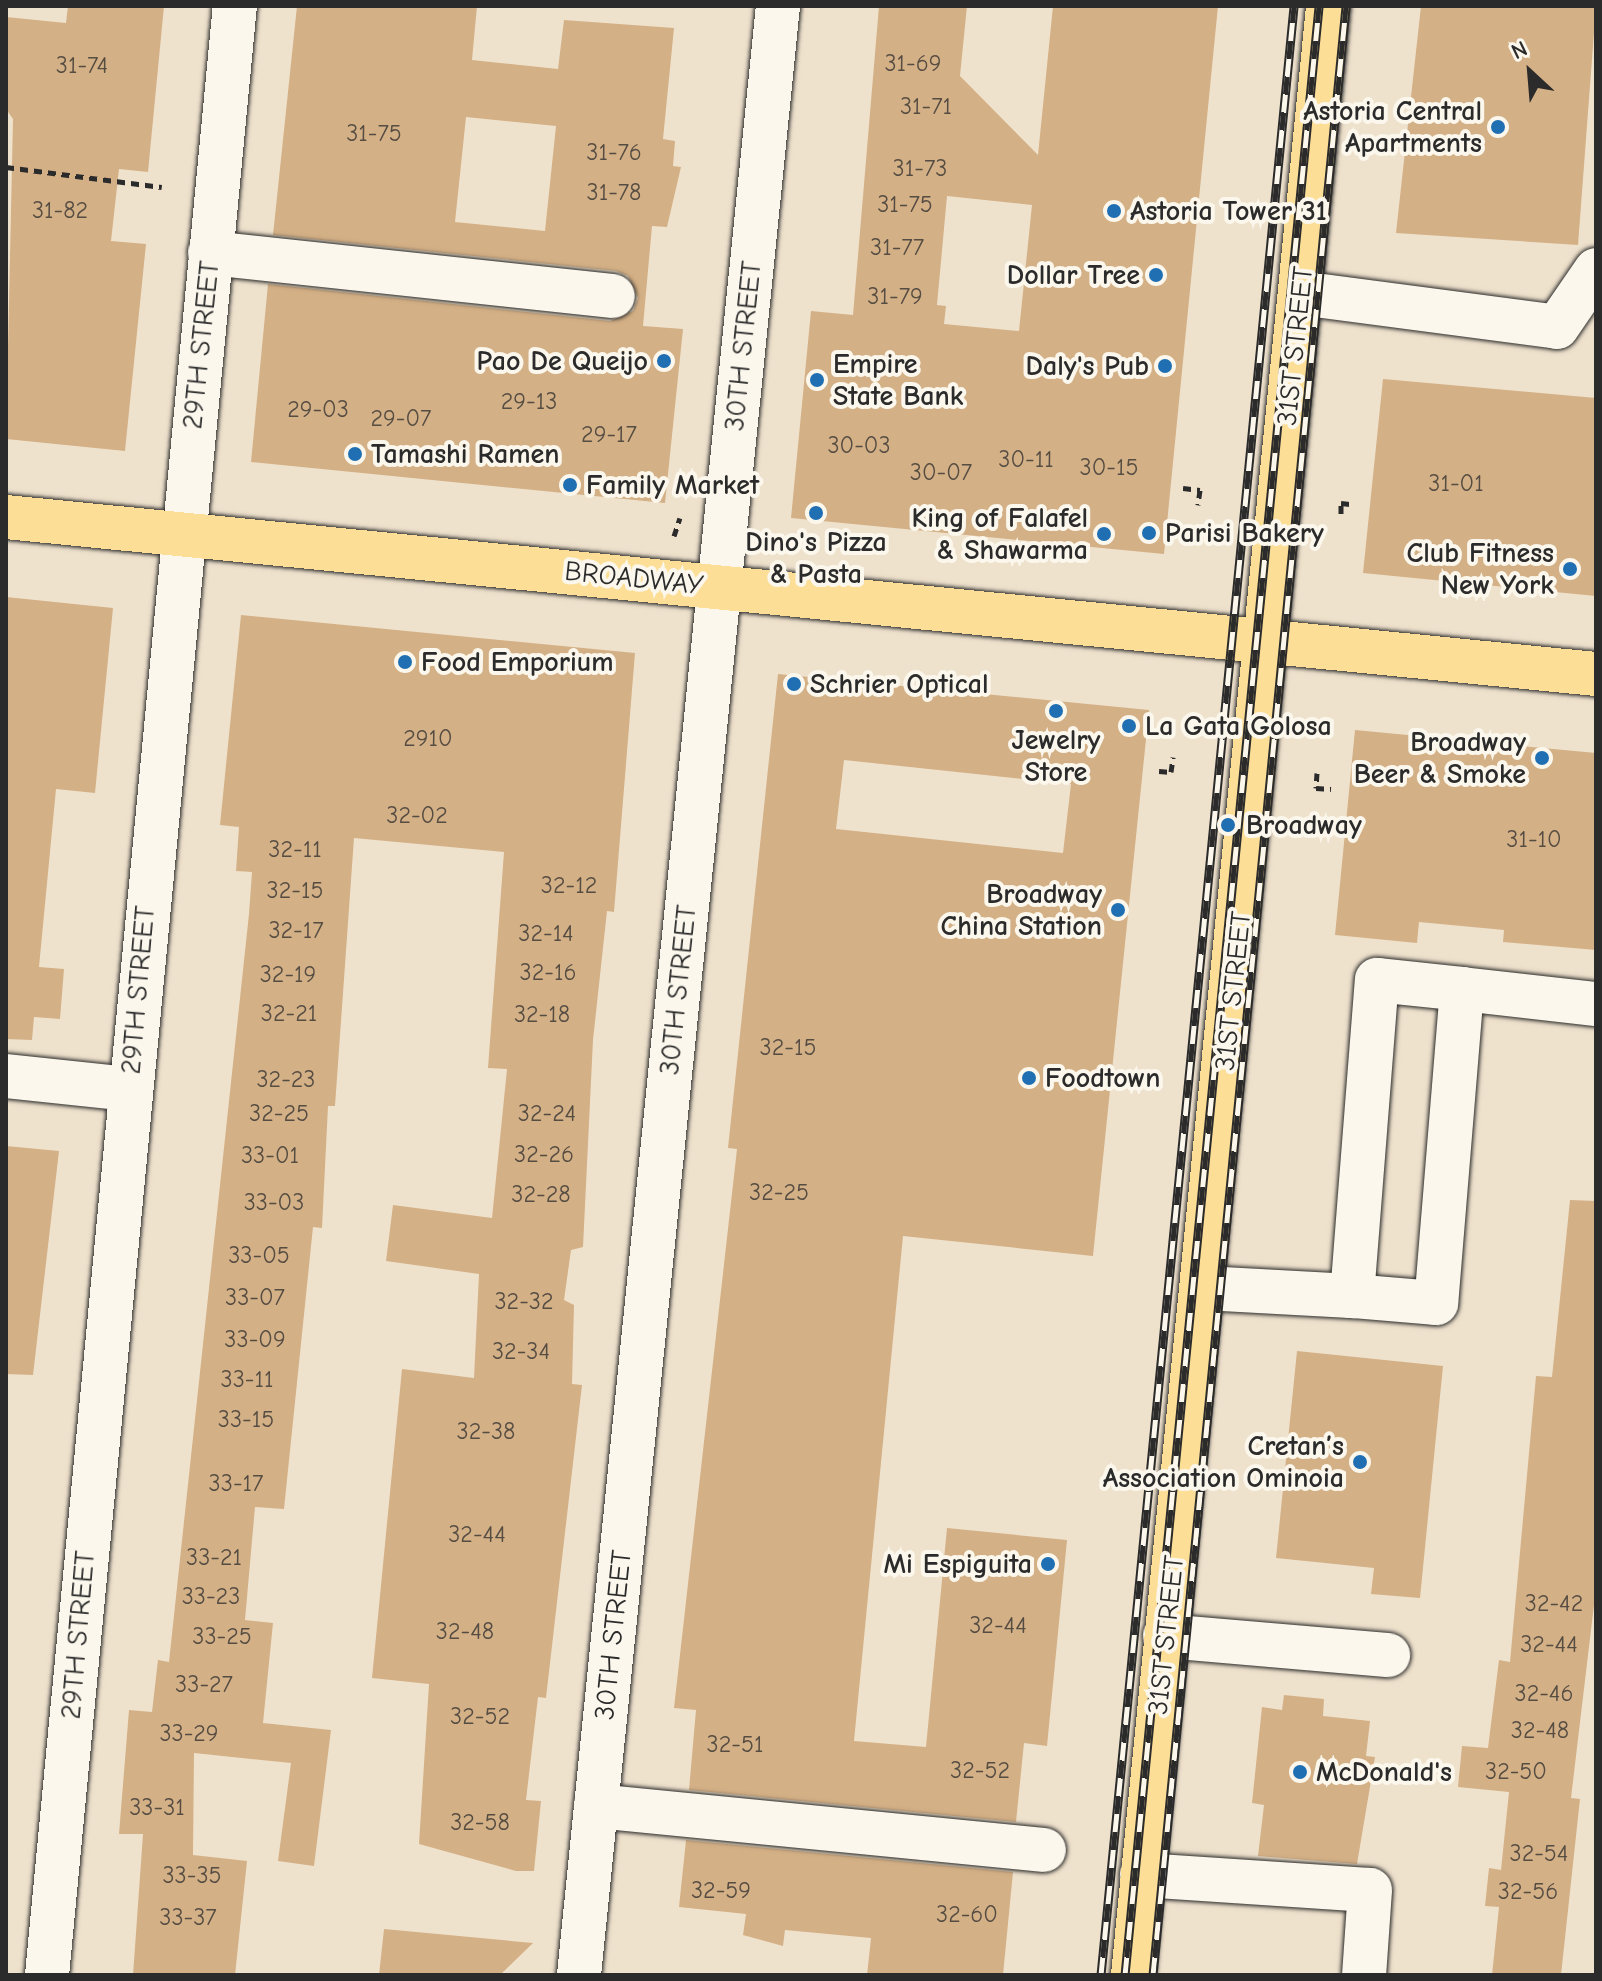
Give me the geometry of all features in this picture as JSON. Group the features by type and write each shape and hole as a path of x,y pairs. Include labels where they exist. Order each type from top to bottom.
{"main road":[{"name":"31ST STREET","path":"1133,1975 1328,6"},
{"name":"BROADWAY","path":"6,517 1596,674"}],"street":[{"name":"29TH STREET","path":"47,1975 129,1089 235,6"},
{"name":"30TH STREET","path":"579,1975 778,6"},
{"path":"210,253 613,296"},
{"path":"1300,293 1557,327 1596,270"},
{"path":"1352,1296 1377,980 1596,1004"},
{"path":"1203,1288 1436,1303 1462,989"},
{"path":"6,1076 129,1089"},
{"path":"1165,1636 1388,1655"},
{"path":"596,1806 1044,1850"},
{"path":"1142,1875 1370,1890 1364,1975"}],"path":[{"path":"6,167 162,187"},
{"path":"1183,488 1200,490 1198,505"},
{"path":"1341,514 1341,503 1350,504"},
{"path":"674,536 676,517"},
{"path":"1159,771 1171,772 1173,757"},
{"path":"1317,773 1316,788 1331,789"}],"building":[{"path":"68,6 164,6 148,172 119,169 111,241 146,244 125,451 6,439 13,119 6,109 6,17 66,23"},
{"path":"297,6 477,6 472,60 558,69 564,20 674,28 663,139 675,141 673,166 681,167 667,227 652,226 643,326 683,329 665,503 251,462 268,284 610,321 633,311 638,298 628,276 616,271 273,235","holes":["466,117 556,126 545,231 455,222"]},
{"path":"879,6 967,6 960,76 1038,155 1053,6 1218,6 1164,554 791,518 811,311 853,315","holes":["947,196 1032,205 1019,331 944,324 946,306 937,305"]},
{"name":"Astoria Central Apartments","path":"1421,6 1596,6 1578,245 1396,233"},
{"path":"1383,379 1596,398 1596,596 1363,573"},
{"path":"6,597 113,608 95,793 56,789 39,967 64,969 60,1019 34,1017 32,1040 6,1039"},
{"path":"241,615 635,653 614,912 607,911 593,1040 583,1247 571,1250 564,1300 574,1305 572,1384 582,1385 546,1698 538,1697 526,1800 541,1801 534,1871 516,1871 419,1844 429,1684 372,1678 402,1369 474,1378 479,1274 386,1261 393,1205 492,1218 507,1069 488,1068 504,852 354,838 335,1106 328,1106 322,1228 313,1227 284,1509 255,1507 245,1620 273,1623 263,1723 331,1730 314,1866 278,1861 291,1763 194,1753 193,1855 247,1861 235,1975 133,1975 143,1834 119,1834 129,1710 152,1712 158,1660 169,1662 249,914 252,872 236,871 239,827 220,825"},
{"path":"778,674 1149,710 1093,1256 903,1236 854,1741 926,1747 947,1528 1067,1540 1047,1746 1024,1743 1016,1822 689,1790 696,1710 674,1708 737,1149 728,1148","holes":["844,760 1071,784 1063,853 836,829"]},
{"path":"1355,730 1596,753 1596,950 1503,942 1504,930 1419,922 1417,943 1335,935"},
{"path":"6,1146 59,1151 33,1375 6,1374"},
{"path":"1570,1200 1596,1201 1596,1588 1571,1798 1580,1799 1561,1975 1492,1975 1499,1907 1485,1906 1489,1868 1501,1870 1509,1792 1458,1787 1462,1746 1488,1748 1499,1660 1510,1662 1536,1376 1552,1377"},
{"name":"Cretan’s Association Ominoia","path":"1297,1351 1443,1366 1420,1598 1371,1594 1374,1568 1276,1558"},
{"path":"1284,1695 1324,1699 1323,1716 1370,1721 1366,1756 1375,1757 1357,1864 1258,1856 1264,1805 1252,1803 1262,1707 1282,1710"},
{"path":"686,1840 1013,1872 1003,1975 867,1975 871,1938 785,1930 783,1946 743,1935 746,1914 679,1907"},
{"path":"384,1929 533,1943 500,1975 379,1975"}],"railway":[{"path":"1101,1975 1294,6"},
{"path":"1125,1975 1319,6"},
{"path":"1153,1975 1346,6"}],"place":[{"name":"Astoria Central Apartments","path":"1498,127"},
{"name":"Astoria Tower 31","path":"1114,211"},
{"name":"Dollar Tree","path":"1156,275"},
{"name":"Pao De Queijo","path":"664,361"},
{"name":"Daly's Pub","path":"1165,366"},
{"name":"Empire State Bank","path":"817,380"},
{"name":"Tamashi Ramen","path":"355,454"},
{"name":"Family Market","path":"570,485"},
{"name":"Dino's Pizza & Pasta","path":"816,513"},
{"name":"Parisi Bakery","path":"1149,533"},
{"name":"King of Falafel & Shawarma","path":"1104,534"},
{"name":"Club Fitness New York","path":"1570,569"},
{"name":"Food Emporium","path":"405,662"},
{"name":"Schrier Optical","path":"794,684"},
{"name":"Jewelry Store","path":"1056,711"},
{"name":"La Gata Golosa","path":"1129,726"},
{"name":"Broadway Beer & Smoke","path":"1542,758"},
{"name":"Broadway","path":"1228,825"},
{"name":"Broadway China Station","path":"1118,910"},
{"name":"Foodtown","path":"1029,1078"},
{"name":"Cretan’s Association Ominoia","path":"1360,1462"},
{"name":"Mi Espiguita","path":"1048,1564"},
{"name":"McDonald's","path":"1300,1772"}]}
